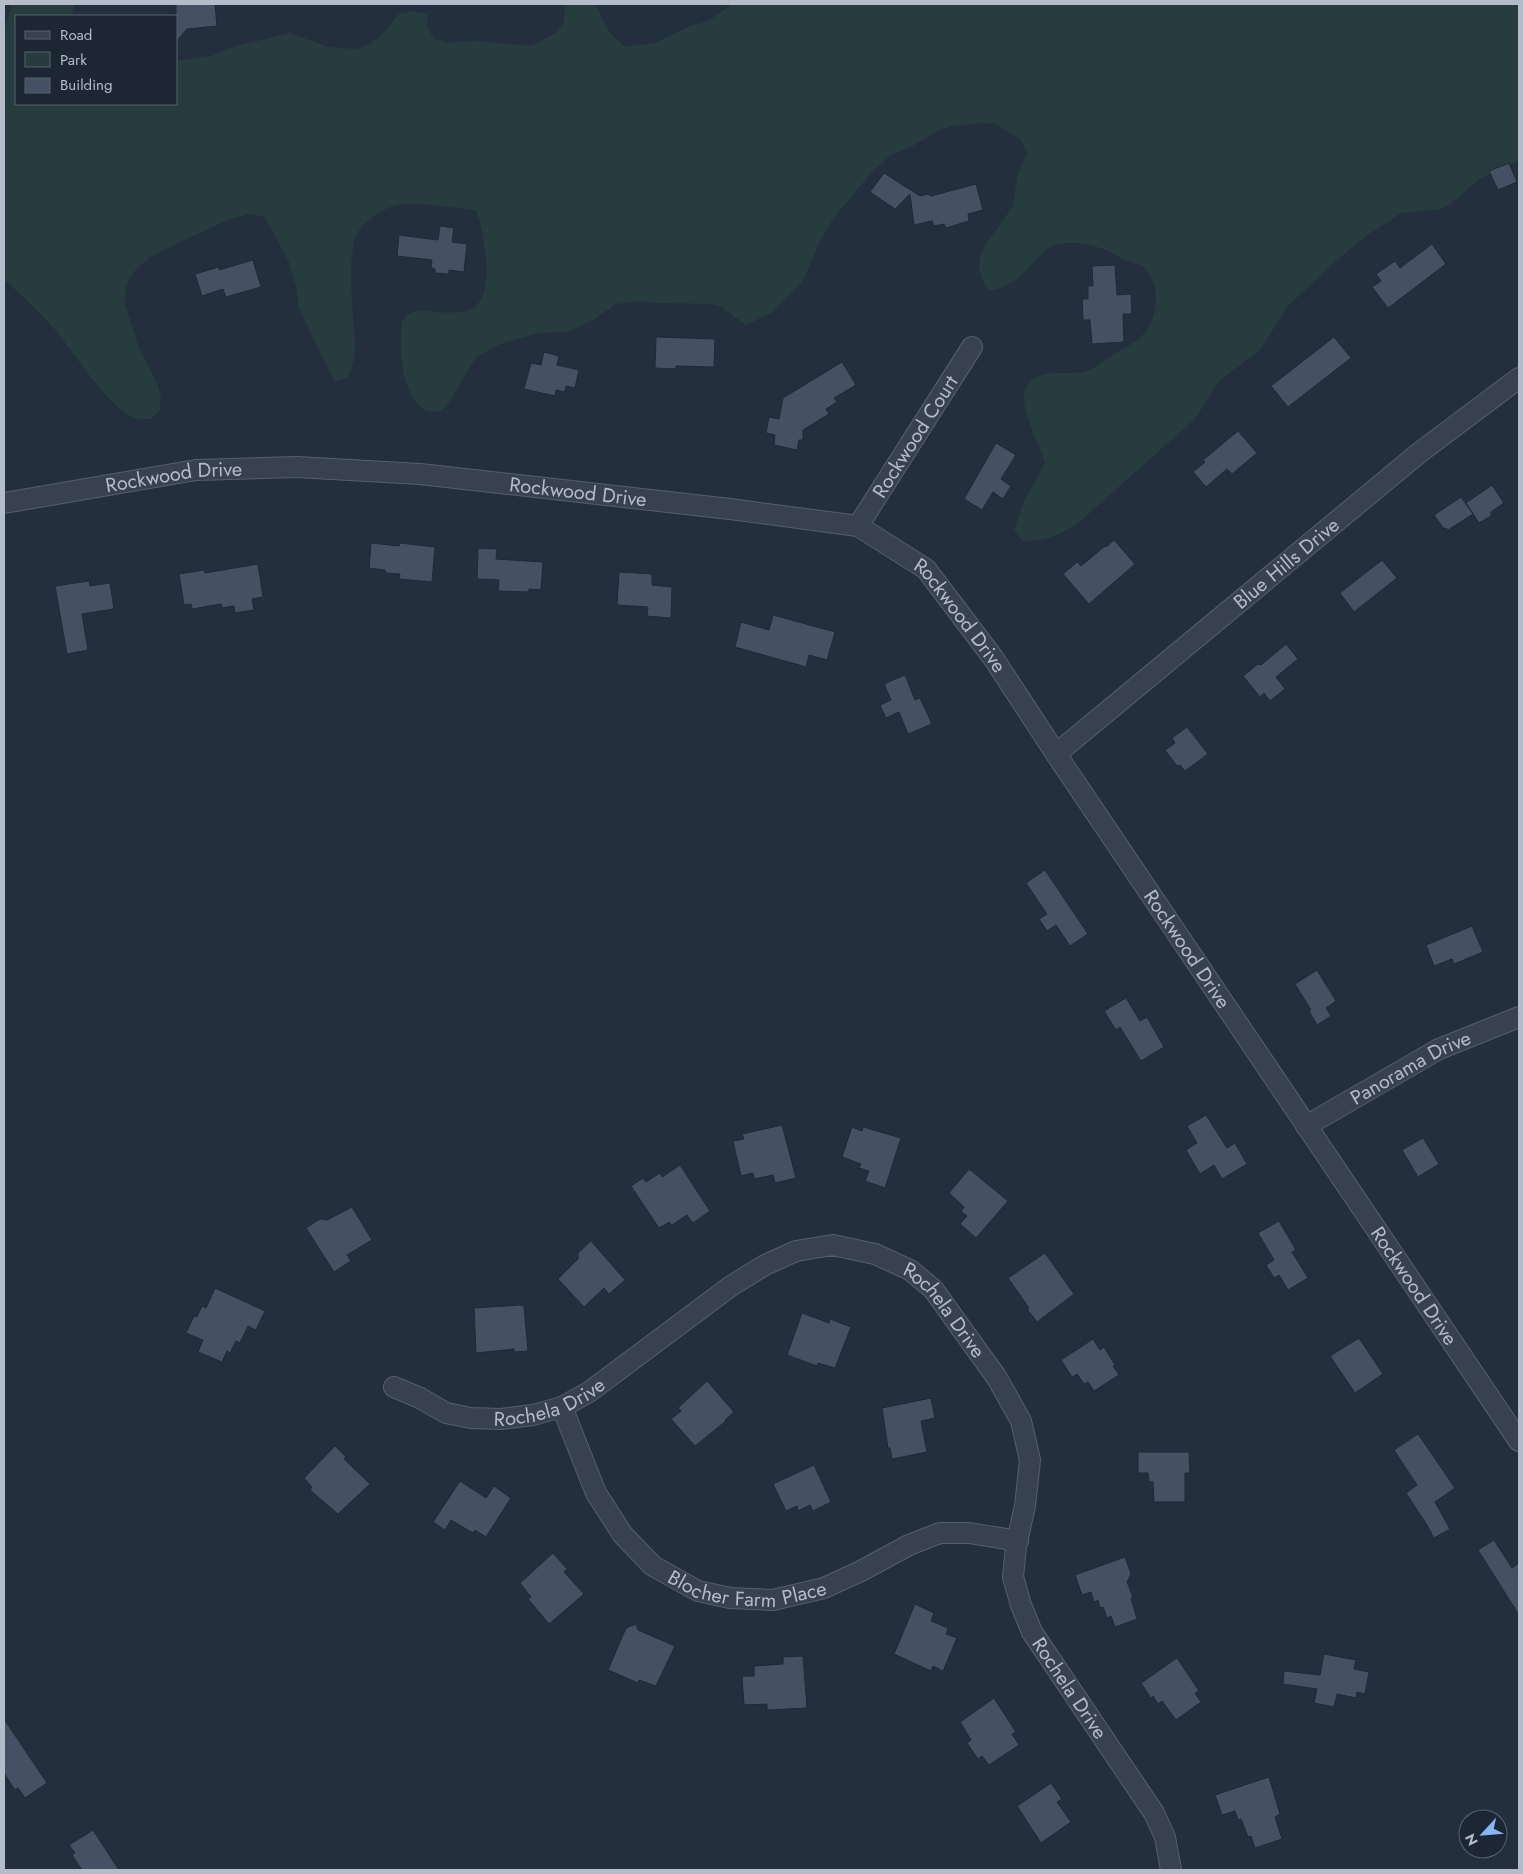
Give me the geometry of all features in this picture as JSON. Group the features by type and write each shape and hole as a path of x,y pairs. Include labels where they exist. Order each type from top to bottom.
{"street":[{"name":"Rockwood Court","path":"858,526 972,347"},
{"name":"Blue Hills Drive","path":"1056,754 1419,454 1519,378"},
{"name":"Rockwood Drive","path":"4,503 196,470 297,468 420,474 730,509 858,526 926,569 994,659 1519,1441"},
{"name":"Panorama Drive","path":"1306,1126 1439,1049 1519,1017"},
{"name":"Rochela Drive","path":"394,1387 420,1398 446,1413 471,1418 501,1419 533,1415 562,1407 589,1392 731,1286 765,1265 796,1251 833,1245 875,1254 910,1270 933,1289 997,1378 1021,1422 1030,1460 1014,1577 1021,1605 1032,1632 1154,1813 1165,1837 1171,1870"},
{"name":"Blocher Farm Place","path":"562,1407 596,1493 623,1535 653,1566 698,1591 730,1598 773,1600 824,1588 861,1571 909,1545 940,1533 969,1533 1018,1540"}],"green space":[{"path":"10,4 74,4 72,15 15,15 15,105 178,105 178,61 211,56 236,46 290,33 328,47 356,49 370,44 381,36 399,14 412,11 427,14 428,28 434,39 447,43 473,41 532,46 555,33 564,22 565,4 596,4 607,28 626,47 655,43 692,25 706,22 729,7 730,4 1519,4 1519,160 1478,180 1452,203 1441,209 1401,213 1369,234 1337,260 1288,306 1260,350 1219,381 1195,419 1085,517 1056,535 1040,540 1023,541 1014,531 1024,501 1045,463 1025,407 1025,391 1029,383 1043,375 1078,373 1089,370 1132,344 1149,327 1155,308 1156,295 1152,279 1142,266 1102,249 1074,243 1053,246 1040,255 1027,270 1011,283 989,291 982,279 979,267 981,253 1013,206 1017,178 1027,152 1021,140 995,124 982,123 953,126 939,130 914,145 891,155 872,172 833,219 819,243 802,283 771,313 746,325 720,306 712,304 643,301 616,304 593,320 568,332 538,333 500,344 476,357 450,401 441,411 428,412 417,403 410,393 402,363 402,321 409,314 417,311 456,312 468,310 477,305 483,294 486,281 486,265 485,249 476,210 421,204 400,205 378,213 361,228 354,242 352,252 351,275 355,341 353,364 347,378 334,381 299,308 296,286 288,260 265,217 249,214 228,220 149,258 137,268 129,279 125,292 125,304 139,348 157,383 161,396 160,410 151,419 139,419 128,415 117,406 94,381 50,324 4,280 4,31 11,9"}],"building":[{"path":"176,4 215,4 217,26 187,29 178,40 178,15 176,15"},
{"path":"1509,163 1517,182 1498,190 1489,171"},
{"path":"884,173 920,196 928,194 931,196 976,184 983,210 968,214 969,221 946,228 944,224 934,226 932,221 914,225 910,194 895,209 870,192"},
{"path":"440,226 454,228 452,242 467,244 464,272 449,270 449,274 435,273 435,269 431,268 432,260 397,256 399,235 438,240"},
{"path":"1432,244 1446,264 1388,308 1372,287 1381,281 1376,274 1395,261 1400,268"},
{"path":"253,260 261,287 226,297 223,289 202,296 195,274 219,267 219,270"},
{"path":"1115,265 1117,295 1131,294 1132,314 1123,314 1124,342 1092,344 1090,320 1083,320 1082,299 1088,299 1088,286 1093,286 1092,266"},
{"path":"656,337 715,339 714,367 676,366 676,369 655,368"},
{"path":"1334,337 1351,358 1288,407 1271,386"},
{"path":"544,352 559,356 557,365 579,370 575,388 566,386 565,392 556,390 555,396 524,389 531,363 541,365"},
{"path":"842,362 856,385 834,398 837,402 826,409 829,414 803,430 803,440 799,440 797,450 774,445 775,435 766,433 769,417 779,419 783,398"},
{"path":"1238,431 1257,453 1232,474 1227,469 1206,487 1193,472 1205,462 1203,460"},
{"path":"996,443 1016,455 1001,479 1011,486 1003,499 993,492 982,510 964,499"},
{"path":"1492,485 1504,503 1491,512 1491,516 1479,523 1466,503"},
{"path":"1461,497 1473,514 1448,530 1444,529 1434,515"},
{"path":"1114,540 1135,564 1089,604 1063,574 1077,562 1081,566"},
{"path":"371,543 399,546 400,543 435,547 432,582 399,579 400,574 386,573 385,570 369,568"},
{"path":"478,548 497,549 496,559 543,562 541,590 529,589 529,592 498,591 499,580 477,579"},
{"path":"1382,560 1397,578 1354,612 1340,593"},
{"path":"258,564 263,597 252,599 254,610 235,613 234,606 222,608 221,604 192,609 191,604 184,605 179,574 204,570 205,573"},
{"path":"619,572 652,574 652,585 672,587 671,618 647,616 648,607 617,605"},
{"path":"89,581 90,586 110,583 114,609 82,614 88,650 67,654 55,586"},
{"path":"773,615 835,632 827,660 809,655 806,667 735,647 741,622 769,630"},
{"path":"1286,644 1298,659 1276,677 1285,689 1270,701 1264,693 1260,697 1243,676 1258,664 1261,665"},
{"path":"905,675 915,700 920,698 932,724 908,734 899,712 886,718 880,705 891,700 884,684"},
{"path":"1187,727 1208,754 1185,771 1180,765 1177,766 1165,750 1175,743 1172,738"},
{"path":"1045,870 1088,934 1070,946 1056,925 1047,931 1039,919 1047,914 1026,883"},
{"path":"1472,926 1483,952 1454,964 1452,959 1434,966 1426,945"},
{"path":"1317,970 1336,1001 1326,1008 1331,1016 1317,1025 1309,1011 1311,1010 1295,984"},
{"path":"1126,998 1140,1021 1147,1017 1164,1047 1141,1061 1120,1027 1116,1030 1104,1011"},
{"path":"1206,1115 1227,1148 1235,1143 1247,1164 1222,1179 1214,1165 1200,1174 1186,1150 1197,1143 1187,1126"},
{"path":"782,1125 796,1178 775,1183 773,1175 754,1179 753,1173 741,1176 733,1141 744,1139 742,1134"},
{"path":"852,1127 862,1131 863,1127 901,1138 885,1188 865,1181 869,1171 859,1168 861,1164 842,1157"},
{"path":"1423,1138 1439,1164 1418,1177 1402,1150"},
{"path":"680,1165 710,1211 693,1223 687,1215 672,1225 669,1222 659,1228 631,1186 643,1178 646,1182 660,1173 662,1177"},
{"path":"969,1169 1008,1201 976,1238 960,1224 967,1216 961,1211 964,1207 949,1193"},
{"path":"352,1207 372,1240 347,1255 351,1261 334,1272 306,1228 320,1219 327,1220"},
{"path":"1279,1221 1296,1250 1292,1252 1308,1278 1288,1290 1279,1275 1274,1278 1266,1265 1274,1260 1258,1233"},
{"path":"591,1241 625,1280 609,1294 604,1288 584,1307 558,1279 578,1259 578,1253"},
{"path":"1045,1253 1074,1294 1037,1322 1008,1278"},
{"path":"215,1288 265,1311 256,1330 248,1326 240,1343 236,1341 230,1353 227,1351 222,1362 198,1352 203,1340 186,1333 194,1316 197,1317 202,1306 206,1308"},
{"path":"524,1306 528,1351 514,1352 514,1349 476,1353 474,1308"},
{"path":"802,1313 829,1323 830,1319 851,1327 835,1368 818,1363 817,1366 787,1355"},
{"path":"1359,1338 1383,1374 1355,1393 1330,1356"},
{"path":"1093,1339 1100,1350 1104,1347 1119,1375 1094,1391 1088,1382 1084,1384 1077,1374 1072,1377 1061,1360"},
{"path":"707,1381 734,1412 726,1421 695,1446 671,1419 681,1411 678,1408"},
{"path":"931,1398 935,1418 921,1421 927,1452 892,1459 890,1448 888,1448 882,1408"},
{"path":"1418,1434 1455,1488 1435,1502 1450,1529 1434,1538 1406,1493 1417,1485 1394,1450"},
{"path":"335,1446 346,1457 344,1459 370,1484 338,1514 310,1490 312,1487 304,1478"},
{"path":"1138,1452 1189,1452 1190,1473 1185,1473 1185,1502 1154,1502 1153,1482 1149,1482 1148,1473 1138,1473"},
{"path":"814,1465 831,1502 813,1511 810,1505 798,1511 797,1506 786,1511 773,1484"},
{"path":"460,1481 486,1498 494,1486 511,1498 486,1537 475,1530 473,1533 451,1520 445,1530 433,1522"},
{"path":"1494,1540 1512,1568 1519,1563 1519,1615 1478,1550"},
{"path":"553,1553 567,1569 564,1572 584,1594 549,1624 528,1599 531,1597 520,1583"},
{"path":"1125,1557 1131,1574 1127,1582 1133,1597 1131,1598 1137,1619 1115,1627 1111,1616 1107,1618 1103,1607 1100,1608 1098,1600 1094,1602 1091,1592 1082,1595 1075,1575"},
{"path":"915,1604 934,1613 931,1621 948,1628 946,1634 957,1638 943,1671 933,1666 931,1671 894,1654"},
{"path":"636,1624 638,1630 675,1646 656,1686 639,1680 638,1683 608,1670 626,1628"},
{"path":"1324,1654 1356,1660 1354,1669 1369,1672 1365,1694 1357,1692 1356,1698 1337,1694 1334,1707 1314,1703 1317,1689 1283,1684 1284,1671 1320,1675"},
{"path":"803,1656 807,1708 767,1710 767,1704 744,1705 742,1676 754,1676 754,1666 783,1664 783,1657"},
{"path":"1177,1658 1199,1691 1195,1693 1201,1702 1176,1720 1162,1701 1158,1704 1153,1696 1151,1698 1141,1683"},
{"path":"994,1698 1016,1732 1012,1734 1019,1745 989,1765 982,1756 978,1759 967,1743 971,1740 960,1722"},
{"path":"4,1719 47,1783 25,1798 18,1788 15,1790 4,1773"},
{"path":"1269,1777 1280,1814 1275,1817 1282,1839 1255,1848 1251,1836 1248,1837 1241,1819 1238,1820 1235,1811 1222,1815 1215,1795"},
{"path":"1051,1783 1062,1799 1057,1802 1071,1822 1041,1843 1017,1806"},
{"path":"93,1830 119,1870 82,1870 72,1855 75,1853 69,1845"}]}
